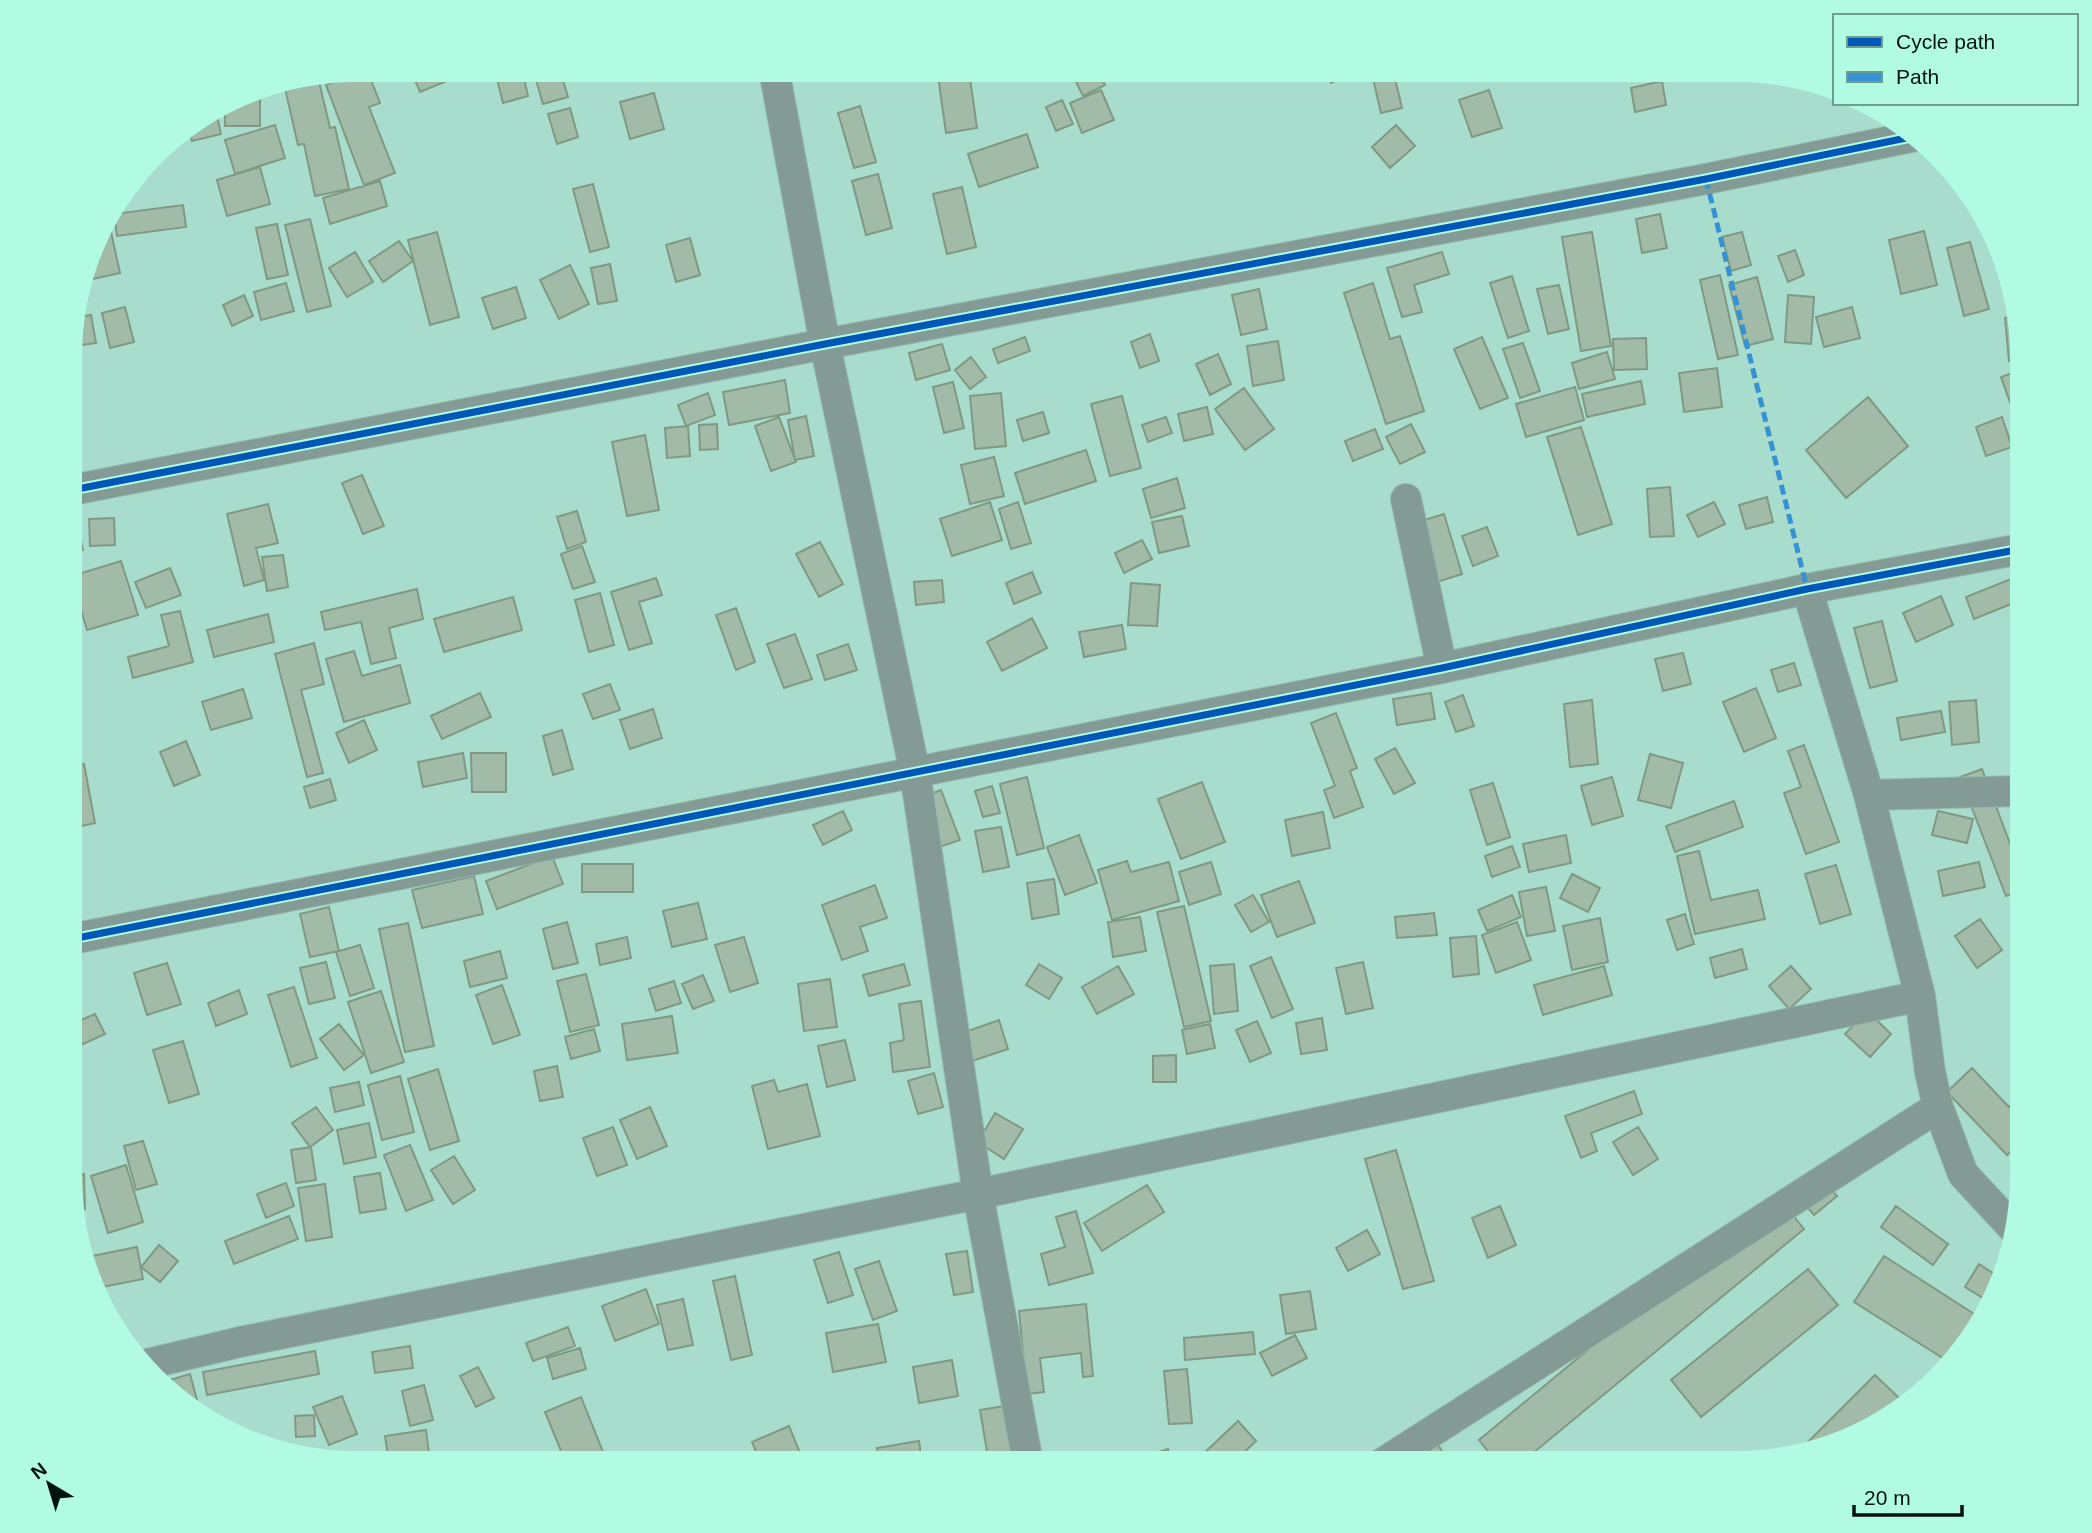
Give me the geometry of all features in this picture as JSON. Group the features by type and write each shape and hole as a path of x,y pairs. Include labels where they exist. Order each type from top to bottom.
{"street":[{"path":"776,82 825,344 915,773 978,1194 1026,1451"},
{"path":"82,488 1903,139"},
{"path":"1406,499 1442,668"},
{"path":"82,937 1442,668 1807,589 2010,551"},
{"path":"1807,589 1869,795 1920,996 1930,1072 1938,1107 1963,1174 2006,1220"},
{"path":"1869,795 2010,791"},
{"path":"154,1362 240,1342 978,1194 1920,996"},
{"path":"1401,1451 1938,1107"}],"building":[{"path":"372,82 380,103 369,107 395,173 364,185 326,85"},
{"path":"416,82 445,82 420,92"},
{"path":"498,82 525,82 528,96 503,103"},
{"path":"537,82 564,82 568,97 543,104"},
{"path":"939,82 971,82 977,128 946,133"},
{"path":"1076,82 1104,82 1105,85 1083,96"},
{"path":"1374,82 1396,82 1402,108 1381,113"},
{"path":"1662,82 1666,105 1635,112 1631,88"},
{"path":"320,85 330,128 335,127 349,189 315,196 304,144 298,145 286,92"},
{"path":"1101,90 1114,120 1082,133 1070,103"},
{"path":"1489,90 1502,128 1472,137 1459,100"},
{"path":"654,93 664,129 630,139 620,102"},
{"path":"260,100 260,126 225,126 225,116"},
{"path":"1062,100 1073,124 1056,131 1046,107"},
{"path":"860,106 876,162 854,168 838,113"},
{"path":"570,108 578,137 557,144 548,114"},
{"path":"218,120 221,134 192,141 191,137"},
{"path":"275,125 285,158 235,174 225,140"},
{"path":"1396,125 1415,146 1390,168 1372,147"},
{"path":"1027,134 1038,167 979,187 968,154"},
{"path":"260,167 270,204 227,216 217,180"},
{"path":"878,174 892,228 866,235 852,181"},
{"path":"380,181 387,206 330,224 323,198"},
{"path":"593,184 609,247 590,252 573,189"},
{"path":"962,187 976,247 947,254 933,194"},
{"path":"183,205 186,227 117,236 116,225 123,213"},
{"path":"1660,214 1667,248 1642,253 1636,219"},
{"path":"310,219 331,306 307,312 285,225"},
{"path":"277,224 288,275 267,279 256,228"},
{"path":"1924,231 1937,285 1901,294 1889,240"},
{"path":"437,232 459,317 430,325 408,240"},
{"path":"1592,232 1611,346 1581,351 1562,237"},
{"path":"1742,232 1751,265 1731,271 1722,237"},
{"path":"111,233 120,273 94,279"},
{"path":"690,238 700,275 676,282 666,245"},
{"path":"399,241 413,261 383,282 369,261"},
{"path":"1970,242 1989,309 1964,316 1947,248"},
{"path":"1795,250 1804,275 1788,282 1778,256"},
{"path":"355,252 373,282 347,297 329,268"},
{"path":"1442,252 1449,274 1414,285 1422,312 1402,317 1387,268"},
{"path":"610,264 617,301 598,304 591,268"},
{"path":"570,265 589,304 559,319 540,280"},
{"path":"1720,275 1738,355 1718,359 1700,280"},
{"path":"1512,276 1529,331 1508,338 1490,283"},
{"path":"1757,277 1773,339 1745,346 1729,285"},
{"path":"286,283 294,311 261,320 254,292"},
{"path":"1373,283 1390,339 1400,336 1424,411 1386,424 1344,293"},
{"path":"1559,285 1569,329 1548,334 1537,289"},
{"path":"516,287 526,318 493,329 482,298"},
{"path":"1259,289 1267,329 1241,335 1232,295"},
{"path":"244,295 253,316 232,326 223,305"},
{"path":"1788,295 1814,297 1811,344 1785,342"},
{"path":"125,307 134,342 110,348 102,313"},
{"path":"1852,307 1860,338 1824,347 1816,317"},
{"path":"91,315 96,343 83,345 83,338 86,316"},
{"path":"2005,318 2007,320 2010,361 2009,361"},
{"path":"1150,334 1159,361 1140,368 1131,342"},
{"path":"1025,337 1030,351 998,363 993,349"},
{"path":"1482,337 1508,398 1480,409 1454,349"},
{"path":"1646,338 1647,369 1614,370 1613,339"},
{"path":"1278,341 1284,380 1253,386 1247,346"},
{"path":"1523,343 1540,391 1520,398 1503,349"},
{"path":"942,344 950,370 916,380 909,353"},
{"path":"1607,352 1615,379 1579,389 1572,363"},
{"path":"1218,354 1231,384 1210,395 1196,364"},
{"path":"971,357 986,377 970,389 955,370"},
{"path":"1717,368 1722,407 1684,412 1679,373"},
{"path":"2010,374 2010,402 2001,377"},
{"path":"785,380 790,413 729,425 723,392"},
{"path":"1641,381 1645,404 1587,417 1582,394"},
{"path":"953,382 964,428 944,433 933,387"},
{"path":"1575,387 1584,420 1526,437 1516,404"},
{"path":"1244,388 1274,429 1245,450 1215,409"},
{"path":"708,393 715,415 686,426 678,405"},
{"path":"1001,393 1006,446 975,449 970,396"},
{"path":"1122,396 1141,468 1110,476 1091,404"},
{"path":"1868,397 1908,446 1846,498 1806,450"},
{"path":"1207,407 1213,434 1184,441 1178,414"},
{"path":"1043,412 1049,433 1023,441 1017,420"},
{"path":"806,416 814,456 795,460 788,420"},
{"path":"779,417 796,462 771,471 755,426"},
{"path":"1166,417 1172,433 1148,442 1142,425"},
{"path":"2002,417 2010,448 1986,456 1976,427"},
{"path":"717,424 718,449 700,450 699,425"},
{"path":"1411,424 1425,452 1400,464 1386,437"},
{"path":"688,426 690,456 667,458 665,428"},
{"path":"1581,427 1612,524 1578,535 1547,437"},
{"path":"1375,429 1383,449 1353,461 1345,441"},
{"path":"645,435 659,510 627,516 612,442"},
{"path":"1086,450 1096,481 1025,504 1015,473"},
{"path":"994,457 1004,496 970,504 961,465"},
{"path":"362,475 384,526 363,534 342,483"},
{"path":"1177,478 1185,508 1151,518 1143,489"},
{"path":"1670,487 1674,536 1650,537 1647,489"},
{"path":"1767,497 1773,522 1746,529 1739,505"},
{"path":"990,502 1002,540 952,556 940,519"},
{"path":"1018,502 1031,543 1011,549 999,509"},
{"path":"1714,502 1725,524 1698,537 1687,515"},
{"path":"268,504 278,543 256,548 264,580 244,586 227,514"},
{"path":"577,511 586,542 567,549 557,517"},
{"path":"1444,514 1462,574 1418,588 1418,522"},
{"path":"1182,516 1189,546 1159,553 1152,522"},
{"path":"114,518 115,545 90,546 89,519"},
{"path":"1487,527 1498,556 1473,566 1462,536"},
{"path":"1142,540 1152,559 1124,573 1115,553"},
{"path":"820,542 843,584 819,597 796,554"},
{"path":"582,546 595,582 573,589 561,554"},
{"path":"283,555 288,587 267,591 262,557"},
{"path":"121,561 138,615 87,630 82,613 82,573"},
{"path":"170,568 181,595 146,608 135,582"},
{"path":"1032,572 1041,593 1014,604 1006,583"},
{"path":"656,578 662,595 639,602 652,643 629,650 611,592"},
{"path":"2010,579 2010,604 1974,619 1966,597"},
{"path":"942,580 944,602 916,605 914,582"},
{"path":"1131,583 1160,585 1157,626 1128,625"},
{"path":"417,589 423,619 389,628 396,658 371,664 361,622 325,630 321,612"},
{"path":"600,593 614,645 589,652 575,600"},
{"path":"1941,596 1953,625 1916,642 1903,613"},
{"path":"513,597 522,630 444,652 434,619"},
{"path":"736,608 755,662 736,670 716,615"},
{"path":"180,611 193,662 133,678 128,657 169,646 161,615"},
{"path":"268,614 274,642 214,657 207,630"},
{"path":"1032,618 1047,648 1002,671 987,642"},
{"path":"1882,621 1897,681 1870,688 1854,628"},
{"path":"1122,625 1126,649 1084,657 1079,632"},
{"path":"795,634 812,679 784,688 767,644"},
{"path":"314,643 324,684 301,690 323,773 307,777 275,654"},
{"path":"848,644 857,670 825,680 817,655"},
{"path":"354,651 362,676 400,665 410,703 344,722 326,659"},
{"path":"1683,653 1691,684 1663,691 1655,659"},
{"path":"1794,663 1801,685 1778,692 1771,670"},
{"path":"610,684 620,710 593,719 583,694"},
{"path":"1756,688 1776,738 1744,752 1723,702"},
{"path":"243,689 252,718 211,730 202,702"},
{"path":"480,693 491,717 442,739 431,716"},
{"path":"1431,693 1435,719 1397,725 1393,699"},
{"path":"1463,695 1474,726 1456,732 1445,702"},
{"path":"1592,700 1598,764 1570,767 1564,704"},
{"path":"1976,700 1979,742 1952,745 1949,702"},
{"path":"653,709 662,738 630,749 620,720"},
{"path":"1941,711 1945,732 1901,740 1897,718"},
{"path":"1336,713 1357,768 1350,771 1363,807 1334,818 1324,790 1335,786 1311,723"},
{"path":"364,720 377,750 349,763 336,733"},
{"path":"562,730 573,769 553,775 543,736"},
{"path":"186,741 200,775 174,786 160,752"},
{"path":"1804,745 1839,842 1806,854 1784,793 1801,787 1788,751"},
{"path":"1395,748 1415,783 1394,794 1375,759"},
{"path":"463,753 467,778 423,787 418,762"},
{"path":"471,753 506,753 506,792 472,792"},
{"path":"1650,754 1683,763 1671,808 1638,800"},
{"path":"82,764 95,823 82,826"},
{"path":"1982,769 2010,844 2010,895 2006,896 1960,777"},
{"path":"1027,777 1044,848 1017,855 1000,784"},
{"path":"1612,777 1623,816 1592,825 1581,786"},
{"path":"330,779 336,800 310,808 304,787"},
{"path":"1202,782 1225,842 1181,859 1158,799"},
{"path":"1493,783 1510,837 1487,845 1470,790"},
{"path":"992,786 1000,813 983,817 975,791"},
{"path":"941,790 960,840 928,851 909,802"},
{"path":"1734,801 1743,827 1675,852 1666,826"},
{"path":"843,811 852,830 823,845 813,825"},
{"path":"1938,811 1973,819 1967,843 1932,835"},
{"path":"1323,812 1330,848 1292,856 1285,820"},
{"path":"1001,827 1009,867 983,872 975,831"},
{"path":"1079,835 1097,883 1065,895 1047,847"},
{"path":"1566,835 1571,863 1529,872 1523,844"},
{"path":"1512,846 1520,867 1492,877 1485,856"},
{"path":"1699,851 1711,900 1758,890 1765,919 1695,934 1677,856"},
{"path":"552,856 563,884 497,909 486,881"},
{"path":"1127,861 1131,872 1169,862 1179,901 1112,920 1098,870"},
{"path":"1211,862 1221,894 1189,905 1179,872"},
{"path":"1979,862 1985,887 1943,896 1938,871"},
{"path":"582,864 633,864 633,892 582,892"},
{"path":"1836,865 1851,914 1820,924 1805,874"},
{"path":"1572,874 1600,888 1588,912 1560,898"},
{"path":"474,876 483,914 422,928 412,890"},
{"path":"1054,879 1059,914 1032,919 1027,883"},
{"path":"1299,881 1315,923 1277,937 1261,895"},
{"path":"875,885 887,918 860,927 868,951 842,960 822,905"},
{"path":"1546,887 1555,931 1527,936 1519,892"},
{"path":"1253,895 1269,922 1251,932 1235,905"},
{"path":"1512,895 1521,917 1487,931 1478,910"},
{"path":"698,903 707,939 672,947 663,911"},
{"path":"1184,906 1211,1021 1184,1027 1157,912"},
{"path":"329,907 339,951 310,957 300,914"},
{"path":"1434,913 1437,935 1397,938 1395,917"},
{"path":"1685,914 1694,944 1677,950 1667,920"},
{"path":"1140,917 1146,951 1113,957 1108,922"},
{"path":"1600,918 1608,962 1572,970 1563,926"},
{"path":"1980,919 2002,950 1977,968 1955,936"},
{"path":"567,922 578,963 553,969 543,929"},
{"path":"1517,922 1531,960 1496,973 1482,935"},
{"path":"408,923 434,1046 405,1052 379,929"},
{"path":"1476,936 1479,974 1453,977 1450,938"},
{"path":"627,937 631,958 600,965 596,944"},
{"path":"744,937 758,983 730,992 715,945"},
{"path":"360,945 374,988 350,996 336,952"},
{"path":"1742,949 1747,969 1715,978 1710,958"},
{"path":"500,951 507,978 470,987 464,961"},
{"path":"1271,957 1293,1009 1272,1018 1250,966"},
{"path":"326,962 335,998 309,1004 300,968"},
{"path":"1363,962 1373,1008 1346,1014 1336,968"},
{"path":"167,963 181,1004 147,1015 134,973"},
{"path":"904,964 910,985 869,996 863,975"},
{"path":"1039,964 1062,978 1049,999 1026,985"},
{"path":"1234,964 1238,1011 1214,1014 1210,966"},
{"path":"1118,966 1134,994 1097,1014 1082,987"},
{"path":"1604,966 1612,995 1543,1015 1534,985"},
{"path":"1791,966 1811,989 1789,1009 1769,986"},
{"path":"586,974 599,1025 570,1032 557,981"},
{"path":"703,975 714,1001 693,1009 682,984"},
{"path":"830,979 837,1027 804,1031 798,984"},
{"path":"674,981 681,1003 656,1011 649,989"},
{"path":"502,985 520,1035 493,1044 476,995"},
{"path":"294,987 317,1058 291,1067 268,995"},
{"path":"239,990 247,1014 216,1026 208,1003"},
{"path":"381,991 404,1062 371,1073 348,1002"},
{"path":"921,1001 930,1067 893,1072 890,1043 904,1040 899,1004"},
{"path":"1867,1011 1891,1034 1870,1057 1845,1034"},
{"path":"95,1014 105,1034 82,1044 82,1020"},
{"path":"672,1016 678,1053 627,1060 622,1024"},
{"path":"1322,1018 1327,1050 1301,1054 1296,1023"},
{"path":"999,1020 1008,1049 969,1062 959,1034"},
{"path":"1257,1021 1271,1053 1250,1062 1236,1030"},
{"path":"339,1024 364,1055 344,1070 320,1039"},
{"path":"1210,1024 1215,1048 1187,1054 1182,1030"},
{"path":"594,1029 600,1051 571,1059 565,1037"},
{"path":"845,1040 855,1080 827,1087 818,1046"},
{"path":"183,1041 199,1094 169,1103 153,1050"},
{"path":"1176,1055 1176,1082 1153,1082 1153,1056"},
{"path":"557,1066 563,1097 540,1101 534,1071"},
{"path":"1972,1068 2010,1106 2010,1152 2007,1155 1947,1092"},
{"path":"438,1069 459,1141 430,1150 408,1079"},
{"path":"934,1073 943,1107 918,1114 908,1081"},
{"path":"400,1076 414,1132 382,1140 368,1085"},
{"path":"774,1080 778,1092 807,1084 820,1136 768,1149 752,1086"},
{"path":"359,1082 364,1105 335,1112 330,1088"},
{"path":"1634,1091 1642,1114 1591,1133 1597,1151 1581,1158 1565,1116"},
{"path":"316,1107 333,1130 310,1147 292,1123"},
{"path":"650,1107 667,1146 637,1159 620,1120"},
{"path":"995,1113 1023,1129 1004,1159 978,1142"},
{"path":"369,1123 376,1157 344,1164 337,1130"},
{"path":"613,1127 627,1165 597,1176 583,1138"},
{"path":"1638,1127 1658,1159 1633,1175 1613,1142"},
{"path":"143,1141 157,1184 136,1190 124,1146"},
{"path":"410,1145 433,1200 406,1211 384,1155"},
{"path":"311,1147 316,1180 296,1183 291,1150"},
{"path":"1396,1150 1434,1281 1403,1289 1365,1159"},
{"path":"454,1156 475,1190 453,1204 431,1170"},
{"path":"126,1165 143,1222 108,1233 91,1176"},
{"path":"380,1173 386,1209 360,1213 354,1177"},
{"path":"84,1174 85,1209 83,1195"},
{"path":"1826,1182 1837,1196 1814,1215 1802,1201"},
{"path":"286,1183 294,1206 266,1218 257,1194"},
{"path":"325,1184 332,1237 306,1241 298,1188"},
{"path":"1147,1185 1164,1212 1102,1251 1084,1223"},
{"path":"1776,1194 1804,1229 1536,1451 1488,1451 1479,1440"},
{"path":"1500,1206 1516,1245 1488,1258 1472,1218"},
{"path":"1896,1206 1948,1244 1933,1265 1881,1227"},
{"path":"1076,1211 1093,1273 1049,1285 1041,1254 1065,1247 1056,1217"},
{"path":"289,1216 298,1239 234,1264 225,1241"},
{"path":"1367,1230 1380,1254 1348,1271 1336,1248"},
{"path":"159,1245 178,1261 160,1282 141,1267"},
{"path":"137,1247 143,1279 105,1286 94,1256"},
{"path":"967,1251 973,1292 954,1295 946,1254"},
{"path":"839,1252 853,1295 828,1303 814,1260"},
{"path":"1884,1256 1973,1313 1942,1358 1854,1302"},
{"path":"879,1261 897,1311 873,1320 855,1269"},
{"path":"1979,1264 1992,1273 1982,1298 1965,1287"},
{"path":"1808,1269 1838,1305 1701,1417 1671,1380"},
{"path":"735,1276 752,1355 731,1360 713,1281"},
{"path":"646,1289 659,1324 615,1341 602,1306"},
{"path":"1310,1291 1316,1329 1286,1334 1280,1295"},
{"path":"683,1299 693,1345 668,1350 657,1305"},
{"path":"1086,1304 1093,1376 1083,1377 1081,1353 1040,1358 1044,1392 1027,1394 1019,1311"},
{"path":"878,1324 886,1362 833,1372 826,1333"},
{"path":"568,1327 575,1346 533,1361 526,1343"},
{"path":"1253,1332 1255,1354 1185,1360 1184,1338"},
{"path":"1295,1335 1307,1358 1272,1376 1260,1353"},
{"path":"410,1346 413,1368 375,1373 372,1352"},
{"path":"580,1348 586,1369 553,1379 547,1358"},
{"path":"315,1351 319,1374 207,1395 203,1372"},
{"path":"952,1360 958,1396 919,1403 913,1367"},
{"path":"478,1367 494,1398 476,1407 460,1376"},
{"path":"1187,1369 1192,1423 1169,1424 1164,1371"},
{"path":"190,1374 197,1400 175,1383 171,1380"},
{"path":"1875,1375 1898,1397 1857,1423 1810,1440"},
{"path":"424,1385 433,1420 410,1426 402,1391"},
{"path":"342,1396 357,1434 329,1445 313,1407"},
{"path":"581,1397 603,1451 561,1451 545,1412"},
{"path":"1016,1404 1023,1451 987,1451 980,1410"},
{"path":"314,1415 315,1436 296,1437 295,1416"},
{"path":"1238,1421 1256,1441 1246,1451 1206,1451"},
{"path":"789,1426 799,1451 756,1451 752,1442"},
{"path":"426,1430 429,1451 387,1451 385,1436"},
{"path":"1430,1433 1442,1451 1405,1451"},
{"path":"919,1441 920,1451 878,1451 877,1448"}],"marked path":[{"path":"1706,179 1807,589"}],"cycle path":[{"path":"82,488 825,344 1706,179 1903,139"},
{"path":"82,937 1442,668 1807,589 2010,551"}]}
